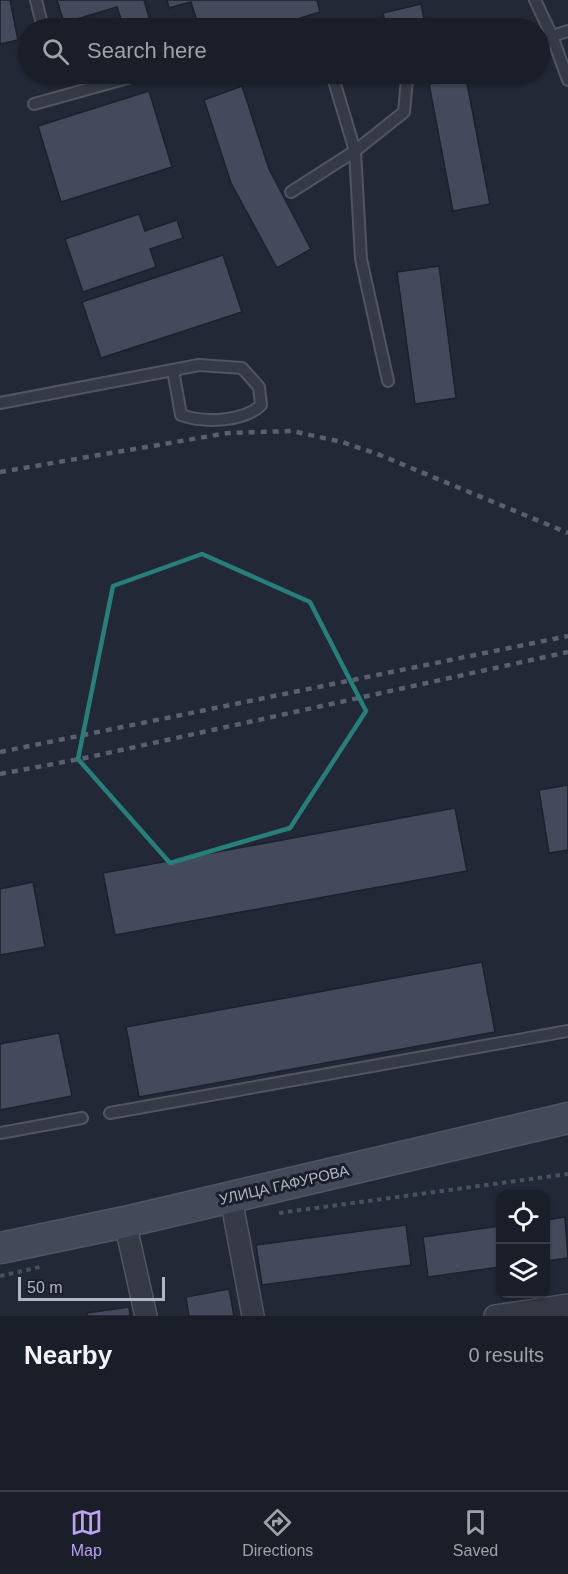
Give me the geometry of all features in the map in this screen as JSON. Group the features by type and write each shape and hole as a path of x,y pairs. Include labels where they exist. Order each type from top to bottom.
{"main road":[{"name":"УЛИЦА ГАФУРОВА","path":"0,1248 231,1198 568,1118"}],"street":[{"path":"231,1198 254,1316"},
{"path":"125,1222 146,1316"},
{"path":"495,1316 568,1305"}],"lane":[{"path":"36,0 40,18"},
{"path":"535,0 544,18"},
{"path":"550,32 568,80"},
{"path":"552,36 568,32"},
{"path":"34,104 106,84"},
{"path":"335,84 355,151 361,259 388,381"},
{"path":"291,192 355,151 404,112 407,84"},
{"path":"0,403 199,365 242,368 259,387 261,405 251,414 197,420 181,415 173,370"},
{"path":"111,1113 568,1031"},
{"path":"0,1133 82,1118"}],"path":[{"path":"271,1214 568,1174"},
{"path":"0,1276 44,1266"}],"highlighted area":[{"path":"202,554 310,602 366,711 290,828 170,863 78,759 113,586"}],"building":[{"path":"0,0 10,0 18,40 0,44"},
{"path":"57,0 144,0 149,18 121,18 117,7 81,18 62,18"},
{"path":"167,0 317,0 320,12 300,18 196,18 191,2 169,8"},
{"path":"421,4 424,18 384,18 383,13"},
{"path":"429,84 467,84 490,204 453,211"},
{"path":"242,86 269,169 311,249 277,268 231,183 204,100"},
{"path":"149,91 172,167 61,202 38,126"},
{"path":"139,214 145,231 177,220 183,238 150,249 156,267 83,292 65,239"},
{"path":"223,255 242,312 101,358 82,302"},
{"path":"439,266 456,398 415,404 397,272"},
{"path":"568,785 568,850 549,853 539,790"},
{"path":"455,808 467,871 115,935 103,873"},
{"path":"33,882 45,947 0,955 0,889"},
{"path":"482,962 495,1032 139,1097 126,1027"},
{"path":"59,1033 72,1096 0,1110 0,1044"},
{"path":"565,1217 568,1258 550,1260 550,1219"},
{"path":"406,1225 411,1265 262,1285 256,1245"},
{"path":"496,1227 496,1268 428,1277 423,1237"},
{"path":"229,1289 234,1316 189,1316 186,1297"},
{"path":"129,1307 130,1316 87,1316 87,1313"}],"railway":[{"path":"0,472 228,433 292,431 342,442 380,455 568,533"},
{"path":"0,752 568,636"},
{"path":"0,774 85,758 568,652"}]}
